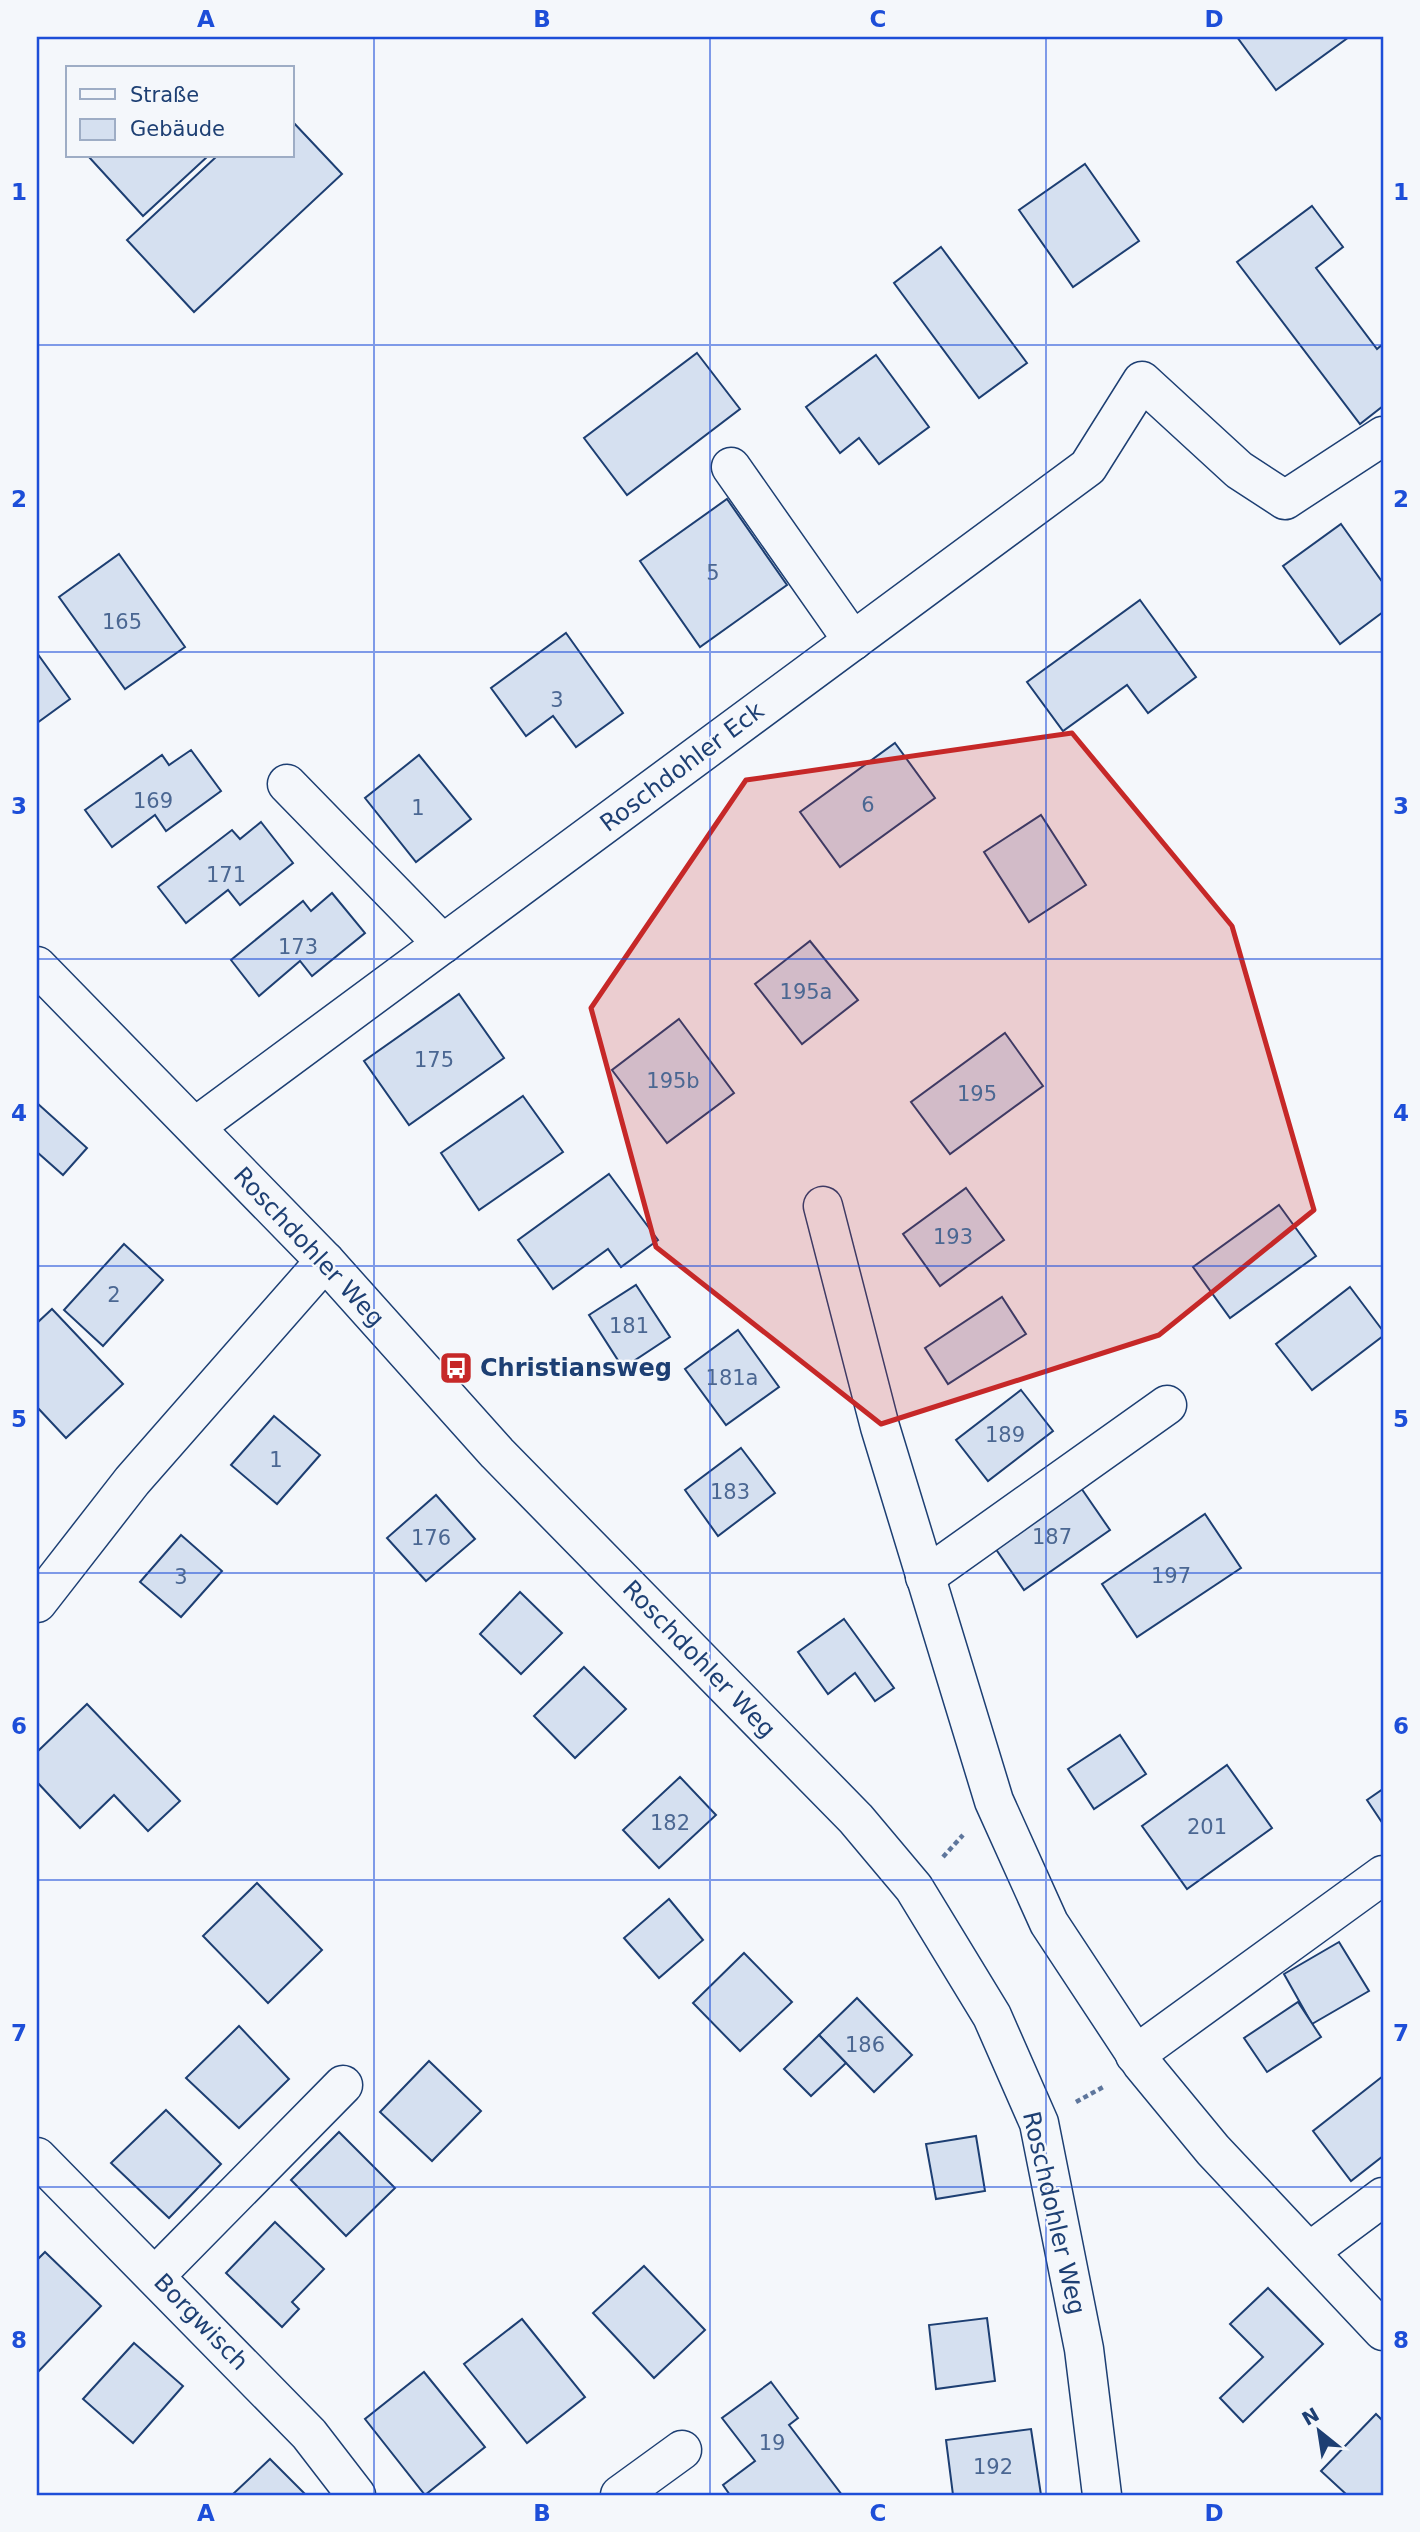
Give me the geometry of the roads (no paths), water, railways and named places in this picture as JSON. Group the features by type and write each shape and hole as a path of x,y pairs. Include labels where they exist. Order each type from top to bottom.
{"street":[{"name":"Roschdohler Eck","path":"195,1127 1088,467 1142,381 1239,470 1285,500 1383,436"},
{"path":"730,467 853,641"},
{"path":"287,784 443,944"},
{"name":"Roschdohler Weg","path":"37,966 325,1261 497,1453 856,1819 915,1888 992,2016 1039,2123 1084,2349 1102,2495"},
{"path":"823,1206 880,1427 994,1801 1049,1923 1139,2060 1213,2150 1383,2331"},
{"path":"37,1603 132,1481 325,1261"},
{"path":"925,1577 1167,1405"},
{"path":"1139,2060 1383,1875"},
{"path":"156,2275 343,2085"},
{"name":"Borgwisch","path":"37,2157 156,2275 309,2434 356,2495"},
{"path":"1309,2252 1383,2197"},
{"path":"620,2495 682,2450"}],"place":[{"name":"Christiansweg","path":"456,1368"}]}
